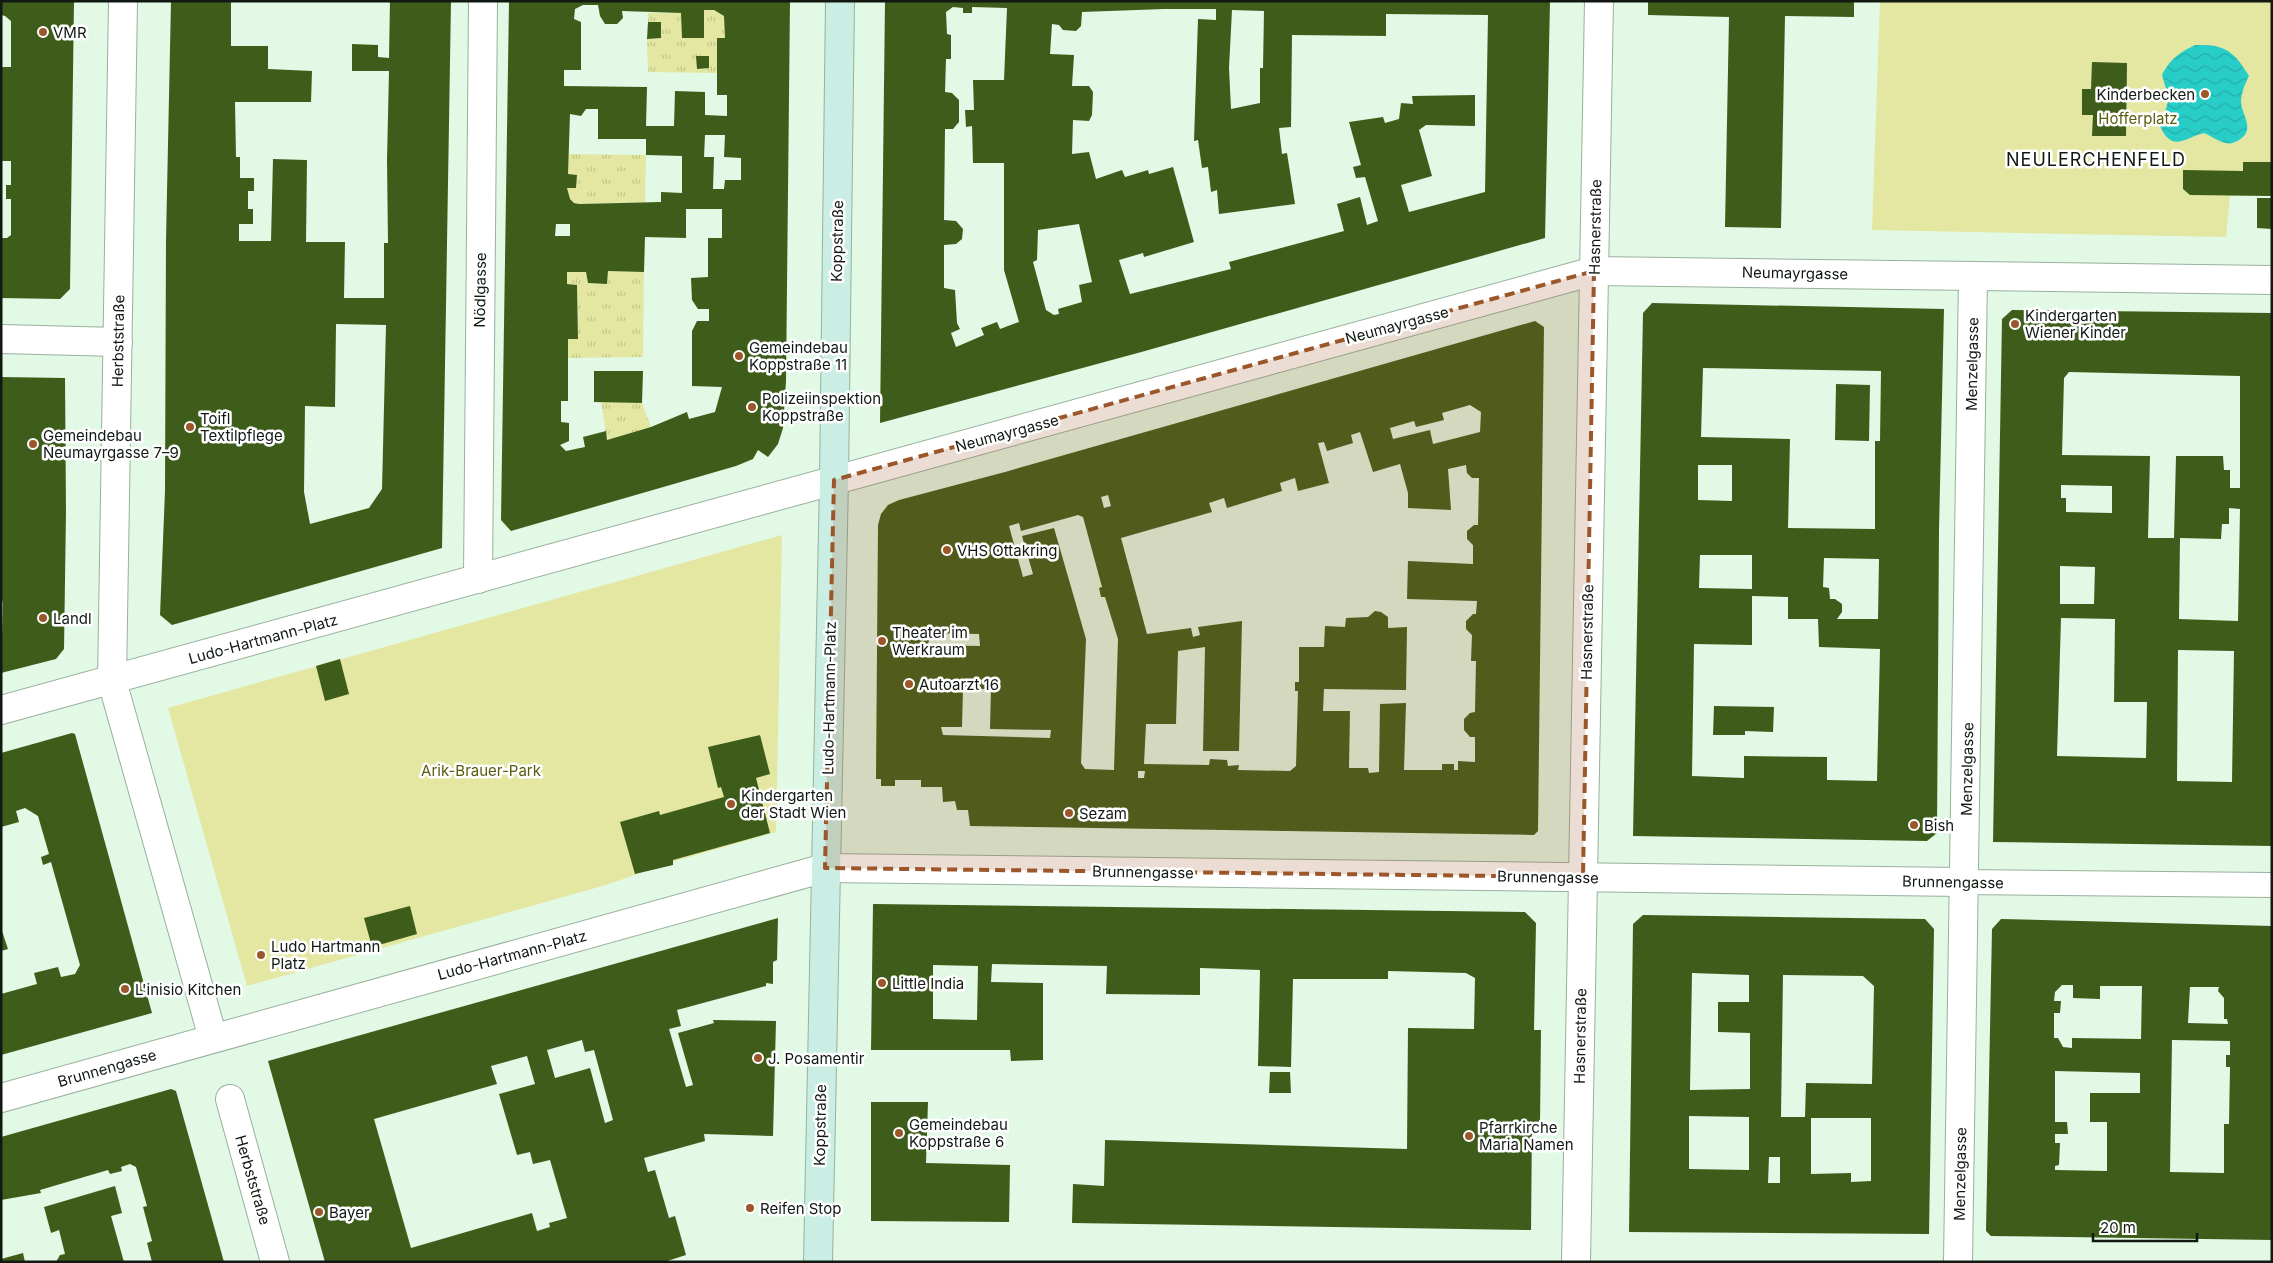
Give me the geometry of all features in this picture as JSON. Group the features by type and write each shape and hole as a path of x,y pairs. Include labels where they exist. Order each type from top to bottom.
{"main road":[{"name":"Koppstraße","path":"834,480 840,1"},
{"name":"Ludo-Hartmann-Platz","path":"825,868 834,480"},
{"name":"Koppstraße","path":"818,1262 825,868"}],"street":[{"name":"Herbststraße","path":"112,680 123,1"},
{"name":"Nödlgasse","path":"478,579 483,1"},
{"name":"Hasnerstraße","path":"1576,1262 1599,1"},
{"name":"Neumayrgasse","path":"834,480 1594,271 1974,276"},
{"path":"1974,276 2272,280"},
{"name":"Menzelgasse","path":"1958,1262 1974,276"},
{"path":"1,340 118,342"},
{"name":"Ludo-Hartmann-Platz","path":"112,680 834,480"},
{"path":"1,710 112,680 213,1038"},
{"name":"Ludo-Hartmann-Platz","path":"213,1038 825,868"},
{"name":"Brunnengasse","path":"825,868 2272,885"},
{"name":"Brunnengasse","path":"1,1098 213,1038"},
{"name":"Herbststraße","path":"230,1099 275,1262"}],"highlighted area":[{"path":"1594,271 1583,877 825,868 834,480"}],"green space":[{"name":"Hofferplatz","path":"1880,1 2272,1 2272,196 2230,196 2226,237 1872,230"},
{"path":"704,10 714,10 724,16 725,38 717,38 717,73 648,72 647,39 661,38 661,22 648,22 648,13 681,13 682,38 704,37"},
{"path":"568,154 646,155 645,202 579,204 574,202 569,196 567,188 576,188 577,175 568,174"},
{"path":"608,271 644,272 643,357 568,358 568,339 578,339 577,285 567,284 567,272 586,272 588,283 607,284"},
{"path":"601,402 642,403 651,427 607,440"},
{"name":"Arik-Brauer-Park","path":"782,535 776,832 672,862 606,885 247,986 168,708"}],"water":[{"name":"Kinderbecken","path":"2195,45 2214,46 2228,51 2238,60 2249,76 2242,92 2241,102 2247,122 2247,132 2234,143 2225,143 2204,133 2179,142 2174,141 2169,139 2160,126 2169,99 2162,75 2176,57"}],"building":[{"path":"1,1 74,1 70,289 60,299 1,298 1,238 7,238 11,235 11,199 6,199 6,185 11,185 11,161 1,161 1,67 11,67 11,21 1,15"},
{"path":"171,1 231,1 231,46 268,46 268,69 312,71 311,102 235,102 236,157 240,157 240,178 254,178 254,191 248,191 248,209 253,209 253,224 239,224 239,241 271,241 273,159 307,160 306,242 345,242 344,298 384,298 384,243 388,243 389,71 352,71 352,44 378,45 378,57 389,58 390,1 451,1 442,548 172,625 160,615 165,491 166,240","holes":["336,324 386,325 382,489 369,508 310,524 304,492 305,406 335,407"]},
{"path":"509,1 790,1 786,381 783,428 778,444 768,457 758,450 753,459 736,466 511,531 501,520","holes":["583,5 598,5 600,16 605,24 617,24 623,18 622,11 681,13 682,38 704,38 704,10 714,10 724,16 725,38 717,38 717,95 727,95 727,116 705,115 705,92 675,91 674,126 646,126 647,87 564,86 564,70 581,70 581,22 574,19 575,9","586,109 598,109 598,139 646,139 646,155 682,156 682,193 661,192 661,202 574,203 570,199 567,188 576,188 577,175 568,174 570,114 581,116","705,135 725,135 724,157 741,158 741,180 725,180 724,189 713,189 714,157 704,157","686,209 722,209 722,238 708,238 708,277 691,278 692,300 698,309 709,309 709,321 697,321 692,331 692,386 722,387 715,412 689,419 687,412 651,427 607,440 606,431 583,437 585,447 566,451 560,445 569,441 569,423 561,422 561,401 568,401 568,339 578,339 577,285 567,284 567,272 586,272 588,283 607,284 608,271 644,272 645,237 686,238","556,224 570,224 570,236 555,236"]},
{"path":"885,1 1550,1 1545,238 1145,351 880,423","holes":["953,7 963,8 963,13 972,13 972,7 1007,8 1004,80 973,80 974,110 965,110 966,127 972,126 973,163 1004,163 1004,270 1019,322 1000,329 997,322 981,328 984,335 956,347 951,333 960,329 957,323 955,290 944,288 944,245 956,244 962,239 963,229 956,221 944,220 945,129 953,129 959,122 959,100 952,93 945,92 946,59 951,59 951,35 947,34 946,12","1216,9 1216,20 1198,19 1194,141 1198,140 1202,168 1208,167 1211,192 1217,190 1219,214 1295,204 1287,153 1282,154 1279,128 1291,127 1292,35 1386,36 1386,14 1488,15 1485,192 1409,212 1401,185 1432,176 1419,130 1426,125 1475,126 1475,95 1412,96 1413,104 1401,103 1399,119 1385,123 1383,117 1349,122 1361,165 1353,167 1356,178 1365,177 1378,221 1367,225 1360,197 1337,204 1344,231 1229,262 1231,269 1130,294 1119,260 1143,253 1144,257 1194,242 1173,167 1149,174 1148,170 1125,177 1122,170 1096,179 1089,152 1072,154 1073,120 1089,121 1092,115 1093,92 1089,86 1072,86 1074,55 1050,54 1052,24 1059,25 1063,30 1076,31 1081,26 1082,12","1232,10 1264,11 1263,68 1260,68 1260,103 1231,109 1229,68","1079,224 1092,282 1079,285 1082,302 1058,309 1059,314 1054,315 1046,310 1033,262 1037,260 1038,230"]},
{"path":"1648,1 1854,1 1854,17 1785,16 1781,228 1725,227 1729,17 1648,15"},
{"path":"648,22 661,22 661,38 647,39"},
{"path":"696,56 709,56 709,68 697,69"},
{"path":"2092,62 2127,63 2126,136 2092,136 2093,115 2082,115 2082,89 2091,89"},
{"path":"2243,162 2272,162 2272,196 2190,195 2183,189 2183,170 2243,171"},
{"path":"2257,198 2272,198 2272,229 2257,228"},
{"path":"1652,303 1944,309 1939,530 1937,833 1927,841 1633,836 1643,313","holes":["1703,368 1881,371 1880,441 1875,441 1875,529 1788,528 1790,439 1701,437","1698,465 1732,465 1732,501 1698,500","1700,555 1752,555 1752,589 1699,588","1824,558 1879,559 1878,619 1837,619 1842,612 1842,604 1835,599 1830,599 1829,588 1823,587","1752,596 1788,597 1788,619 1818,619 1819,647 1880,649 1877,781 1827,780 1827,757 1744,756 1744,778 1692,776 1694,644 1752,645"]},
{"path":"2012,310 2272,313 2272,846 1993,842 2002,319","holes":["2069,372 2240,376 2240,488 2230,488 2230,470 2224,470 2223,456 2176,456 2174,538 2148,538 2150,456 2062,455 2064,378","2061,485 2112,486 2112,513 2066,512 2066,498 2061,498","2229,508 2240,509 2238,621 2179,619 2180,538 2221,539 2222,524 2229,524","2060,566 2095,567 2094,604 2060,604","2061,618 2115,619 2114,702 2147,702 2146,758 2057,756","2178,650 2234,651 2232,782 2177,781"]},
{"path":"1535,321 1544,327 1538,831 1534,835 970,826 968,810 957,810 955,801 943,802 942,787 921,787 921,780 895,780 895,786 881,786 881,779 876,779 878,525 881,514 888,505 899,500 1005,472","holes":["1470,405 1481,412 1480,432 1433,444 1430,430 1393,439 1390,428 1414,421 1416,427 1444,420 1442,413","1360,432 1373,472 1400,464 1408,493 1408,508 1451,510 1448,469 1466,465 1467,473 1472,478 1479,478 1478,525 1474,525 1467,531 1467,539 1473,545 1473,564 1408,561 1407,599 1477,601 1476,614 1473,614 1466,621 1466,629 1472,635 1471,661 1476,661 1475,712 1470,713 1464,719 1464,730 1470,737 1475,737 1475,762 1458,761 1458,770 1454,770 1454,764 1442,764 1442,770 1404,770 1406,703 1380,704 1379,772 1369,773 1368,768 1349,768 1350,711 1323,711 1324,689 1406,690 1407,627 1388,628 1388,617 1381,612 1375,611 1368,617 1346,618 1345,627 1325,626 1324,647 1299,647 1299,682 1295,682 1295,691 1298,691 1296,766 1290,771 1238,770 1239,765 1228,766 1227,760 1210,759 1209,765 1144,764 1146,724 1176,724 1178,651 1205,647 1203,751 1239,751 1242,621 1198,627 1200,635 1193,637 1191,628 1147,634 1121,538 1212,512 1209,503 1224,498 1227,508 1282,491 1280,483 1295,478 1298,491 1329,483 1318,443 1324,442 1327,451 1353,443 1351,435","1108,495 1111,506 1104,508 1101,497","1078,515 1083,517 1102,587 1099,588 1101,597 1105,597 1118,639 1114,770 1085,769 1081,763 1086,639 1054,528 1022,536 1033,574 1023,577 1009,526 1019,523 1021,531","930,633 979,634 980,646 928,645","963,689 991,689 990,729 1051,730 1050,738 943,735 941,727 962,727","1138,771 1145,771 1144,778 1138,778"]},
{"path":"594,371 643,371 642,403 594,402"},
{"path":"1,377 65,378 66,511 64,649 56,659 1,673 3,603 1,596"},
{"path":"1836,384 1870,385 1869,441 1835,440"},
{"path":"340,659 349,694 325,701 316,666"},
{"path":"1714,706 1774,707 1773,732 1745,731 1745,735 1713,735"},
{"path":"72,733 75,734 152,1013 1,1055 1,994 37,984 34,973 58,967 61,977 75,974 80,965 51,862 43,865 41,857 49,854 38,816 25,808 16,811 19,822 1,827 1,753"},
{"name":"Kindergarten der Stadt Wien","path":"760,735 770,774 756,778 770,833 673,860 673,865 635,874 620,822 659,811 660,815 724,797 721,787 718,788 708,747"},
{"path":"873,904 1525,912 1536,923 1534,1030 1541,1030 1540,1123 1532,1123 1531,1230 1072,1223 1073,1184 1104,1186 1105,1140 1407,1149 1408,1028 1474,1029 1475,978 1466,973 1388,971 1388,979 1293,979 1291,1067 1258,1066 1260,970 1200,968 1200,995 1106,994 1107,966 992,964 991,982 1043,983 1043,1060 1011,1061 1010,1050 871,1050","holes":["933,965 978,966 977,1020 933,1019"]},
{"path":"410,906 417,934 372,947 364,918"},
{"path":"1643,915 1925,919 1934,929 1929,1234 1629,1232 1633,924","holes":["1692,973 1749,975 1749,1002 1718,1002 1718,1032 1750,1033 1750,1089 1690,1090","1783,975 1863,976 1874,986 1872,1084 1806,1083 1805,1117 1781,1117","1689,1116 1749,1117 1749,1170 1689,1169","1811,1118 1871,1118 1871,1181 1851,1182 1851,1173 1811,1174","1769,1157 1780,1157 1780,1183 1768,1183"]},
{"path":"778,918 777,960 773,962 773,984 766,983 766,986 677,1010 681,1026 669,1029 686,1087 693,1085 678,1033 714,1023 713,1020 776,1021 773,1136 704,1134 705,1141 644,1158 648,1172 655,1170 669,1218 675,1216 686,1255 664,1262 325,1262 268,1061","holes":["582,1040 585,1052 594,1050 613,1120 605,1123 590,1068 555,1078 547,1050","527,1056 535,1084 499,1094 517,1155 530,1152 533,1164 550,1160 567,1218 549,1223 550,1227 537,1231 532,1213 411,1248 374,1119 497,1084 491,1066"]},
{"path":"2001,919 2272,926 2272,1240 1991,1236 1986,1231 1992,929","holes":["2062,985 2073,985 2073,998 2100,999 2100,986 2142,986 2141,1039 2072,1038 2072,1048 2063,1047 2058,1038 2054,1038 2054,1013 2060,1013 2061,1001 2054,1001 2055,992","2190,987 2219,987 2218,991 2224,998 2224,1019 2227,1019 2228,1024 2188,1023","2172,1040 2230,1041 2230,1055 2226,1055 2226,1067 2230,1067 2229,1124 2224,1124 2224,1173 2170,1172","2055,1071 2140,1073 2140,1093 2090,1093 2090,1122 2107,1122 2107,1171 2055,1170 2055,1166 2059,1165 2060,1143 2055,1143 2055,1134 2068,1134 2067,1122 2055,1122"]},
{"path":"1,928 8,949 1,951"},
{"path":"1270,1072 1290,1072 1291,1093 1269,1093"},
{"path":"171,1089 176,1091 224,1262 152,1262 147,1243 152,1241 143,1207 147,1206 136,1167 130,1164 121,1167 122,1171 110,1174 108,1170 40,1190 41,1193 1,1200 1,1137"},
{"name":"Gemeindebau Koppstraße 6","path":"871,1102 928,1102 926,1163 1010,1165 1009,1222 871,1221"},
{"path":"115,1186 122,1213 111,1216 124,1262 56,1262 60,1255 65,1254 59,1230 51,1233 44,1207"},
{"path":"23,1253 25,1262 1,1262 1,1259"}],"place":[{"name":"VMR","path":"43,32"},
{"name":"Kinderbecken","path":"2205,94"},
{"name":"Kindergarten Wiener Kinder","path":"2015,324"},
{"name":"Gemeindebau Koppstraße 11","path":"739,356"},
{"name":"Polizeiinspektion Koppstraße","path":"752,407"},
{"name":"Toifl Textilpflege","path":"190,427"},
{"name":"Gemeindebau Neumayrgasse 7–9","path":"33,444"},
{"name":"VHS Ottakring","path":"947,550"},
{"name":"Landl","path":"43,618"},
{"name":"Theater im Werkraum","path":"882,641"},
{"name":"Autoarzt 16","path":"909,684"},
{"name":"Kindergarten der Stadt Wien","path":"731,804"},
{"name":"Sezam","path":"1069,813"},
{"name":"Bish","path":"1914,825"},
{"name":"Ludo Hartmann Platz","path":"261,955"},
{"name":"Little India","path":"882,983"},
{"name":"L'inisio Kitchen","path":"125,989"},
{"name":"J. Posamentir","path":"758,1058"},
{"name":"Gemeindebau Koppstraße 6","path":"899,1133"},
{"name":"Pfarrkirche Maria Namen","path":"1469,1136"},
{"name":"Reifen Stop","path":"750,1208"},
{"name":"Bayer","path":"319,1212"}],"district":[{"name":"NEULERCHENFELD","path":"2096,159"}]}
